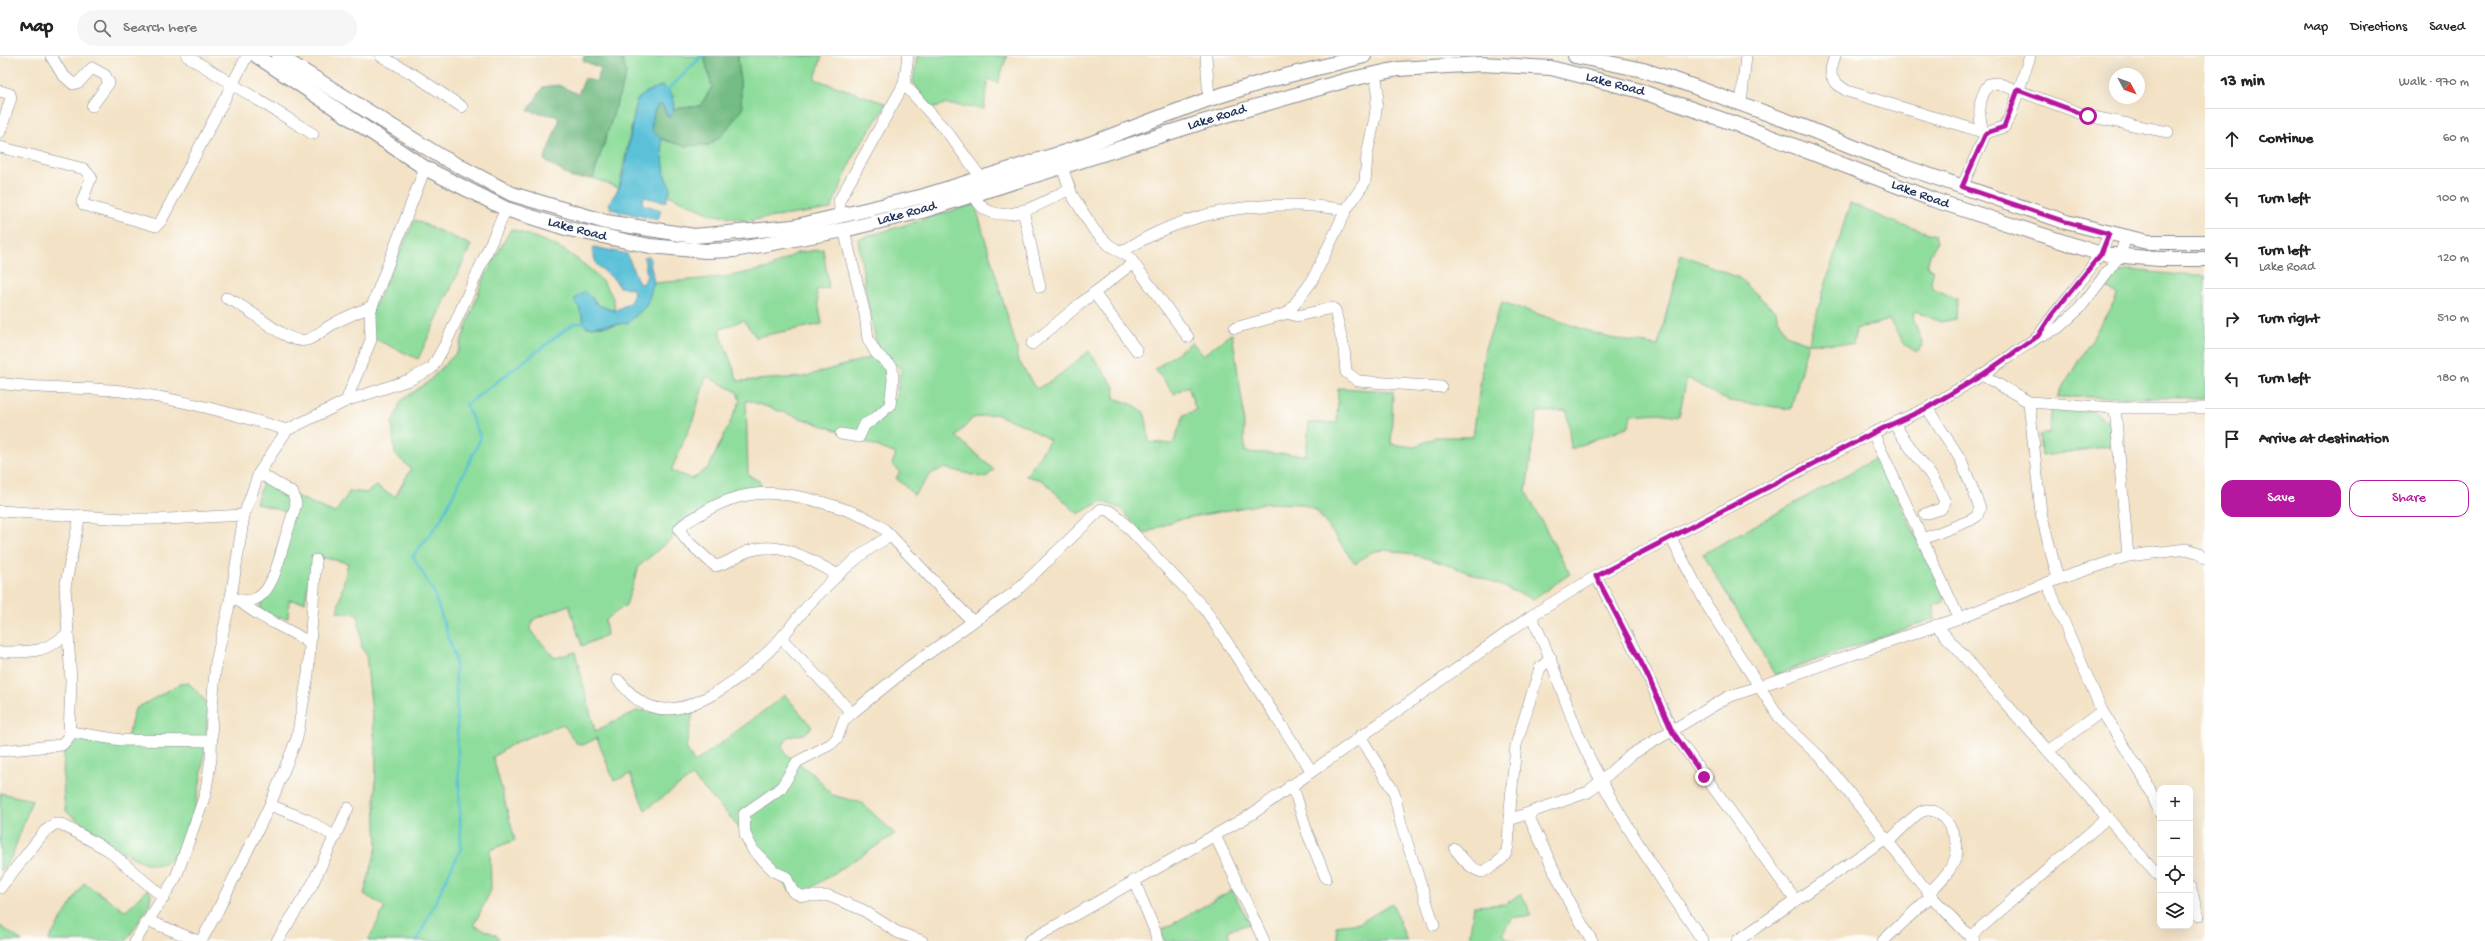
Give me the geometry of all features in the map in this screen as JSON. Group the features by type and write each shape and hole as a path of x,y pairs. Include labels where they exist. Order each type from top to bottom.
{"main road":[{"name":"Lake Road","path":"257,56 425,168 506,209 598,236 650,246 706,251 734,250 844,230 922,211 1206,121 1375,74 1398,69 1481,64 1551,68 1674,102 1934,200 2101,254 2166,260 2205,259"},
{"name":"Lake Road","path":"279,56 440,156 488,183 512,194 606,222 653,231 694,236 793,227 924,196 1084,146 1209,99 1266,81 1364,56"},
{"name":"Lake Road","path":"1575,56 1643,70 1741,104 1962,187 2066,222 2109,234 2147,242 2205,242"}],"street":[{"path":"51,56 62,74 73,84 79,82 92,68 106,75 109,83 92,106"},
{"path":"187,56 232,86 313,134"},
{"path":"0,147 84,169 91,177 82,202 84,205 154,227 161,221 197,148 247,56"},
{"path":"381,56 416,76 462,107"},
{"path":"841,215 839,201 904,84 908,56"},
{"path":"1206,56 1209,99"},
{"path":"1741,104 1746,56"},
{"path":"1835,56 1830,72 1831,78 1847,91 1984,132 2004,127 2030,56"},
{"path":"1288,313 1312,281 1346,210 1365,182 1367,155 1375,117 1378,91 1375,74"},
{"path":"904,84 948,133 982,179"},
{"path":"1962,187 1984,132 1980,107 1982,97 1989,84 2001,84 2088,116 2168,132"},
{"path":"0,91 10,94 11,98 0,132"},
{"path":"1062,167 1069,189 1097,234 1109,245 1122,252 1133,262 1188,337"},
{"path":"346,401 371,340 370,314 372,306 425,168"},
{"path":"973,195 986,209 993,212 1009,214 1023,210 1069,189"},
{"path":"1122,252 1165,228 1208,214 1257,205 1312,205 1346,210"},
{"path":"135,941 164,898 184,859 205,795 212,759 216,662 236,600 244,515 260,473 287,430 346,401 421,375 435,364 506,209"},
{"path":"1023,210 1040,287"},
{"path":"841,434 856,438 861,435 865,424 887,408 891,402 893,376 890,365 876,353 868,339 864,314 844,230"},
{"path":"2038,336 2051,316 2101,254 2109,234"},
{"path":"1029,941 1252,814 1311,770 1531,616 1596,576 1873,433 1927,408 1982,375 2038,336 2058,328 2080,308 2120,255 2126,237"},
{"path":"1032,344 1094,292 1133,262"},
{"path":"1094,292 1137,351"},
{"path":"226,298 242,305 288,337 297,340 313,337 332,324 372,306"},
{"path":"1235,328 1288,313 1297,316 1332,308 1335,310 1344,349 1346,372 1358,381 1441,387"},
{"path":"1982,375 2029,402 2115,408 2205,408"},
{"path":"0,382 121,391 210,406 287,430"},
{"path":"2029,402 2041,513 2058,579"},
{"path":"1923,539 1971,520 1977,516 1980,508 1961,460 1927,408"},
{"path":"2115,408 2128,556"},
{"path":"1894,423 1907,444 1926,466 1945,502 1940,509 1925,514"},
{"path":"1873,433 1959,618"},
{"path":"236,600 255,599 269,587 296,504 293,493 260,473"},
{"path":"838,575 797,553 776,548 752,550 716,566 686,540 679,529 708,509 729,499 751,494 769,494 803,498 862,515 878,524 891,536 972,621"},
{"path":"922,941 897,932 863,910 829,896 802,896 796,893 786,877 775,872 762,861 753,850 745,834 743,818 746,812 781,788 797,762 831,744 837,738 844,720 852,713 972,621 1015,592 1100,509 1110,511 1160,559 1205,609 1311,770"},
{"path":"0,510 168,519 244,515"},
{"path":"0,751 62,744 68,740 71,732 71,681 65,587 80,515"},
{"path":"618,680 647,705 658,709 690,705 716,692 738,676 781,638 838,575 875,544 891,536"},
{"path":"1671,538 1708,607 1781,720 1823,760 1930,894 1972,939 2107,818"},
{"path":"1509,820 1528,815 1588,792 1629,756 1728,696 1959,618 2046,583 2128,556 2187,549 2199,553 2205,559"},
{"path":"149,921 199,941 216,914 270,805 297,738 308,674 316,560"},
{"path":"1596,576 1646,672 1672,731 1796,901"},
{"path":"2046,583 2102,711 2146,781 2157,806"},
{"path":"236,600 253,612 295,633 309,644"},
{"path":"1531,616 1551,658 1581,740 1600,780 1703,941"},
{"path":"1936,625 2157,874"},
{"path":"0,652 42,650 53,645 67,634"},
{"path":"781,638 852,713"},
{"path":"1455,849 1466,863 1482,872 1500,863 1507,855 1516,745 1540,668 1551,658"},
{"path":"2048,751 2102,711"},
{"path":"71,732 121,740 212,741"},
{"path":"1360,736 1394,792 1401,824 1434,925"},
{"path":"1290,786 1296,796 1307,832 1326,878"},
{"path":"270,805 308,820 336,837"},
{"path":"277,941 312,885 336,837 348,808"},
{"path":"1737,941 1887,840 1922,811 1932,809 1947,822 1957,844 1957,855 1950,869 1930,894 1883,941"},
{"path":"1528,815 1569,902 1592,941"},
{"path":"0,888 45,831 55,824 60,824 108,850 164,898"},
{"path":"1215,835 1252,911 1264,941"},
{"path":"1134,880 1156,930 1157,941"},
{"path":"2192,893 2202,920"},
{"path":"2193,910 2202,920"}],"green space":[{"path":"584,56 622,56 626,74 593,178 572,178 544,160 559,121 557,116 528,111 543,87 558,85 578,94 585,78 596,82 601,68 583,61"},
{"path":"622,56 704,56 712,87 700,106 673,109 673,95 648,91 637,100 619,188 593,178 626,74"},
{"path":"704,56 738,56 742,109 723,134 709,145 684,146 661,139 651,129 654,112 658,105 662,105 667,116 671,116 673,109 700,106 712,87"},
{"path":"738,56 822,56 815,79 887,104 855,152 831,209 746,221 711,214 668,195 670,188 665,177 661,139 684,146 742,109"},
{"path":"917,56 1007,56 998,83 988,79 984,109 945,104 931,108 913,82"},
{"path":"1850,203 1888,220 1935,235 1937,242 1930,255 1927,267 1934,270 1931,281 1933,288 1957,299 1956,319 1940,322 1916,311 1913,317 1923,346 1916,352 1906,345 1889,320 1856,329 1853,344 1808,343"},
{"path":"975,204 1017,349 1017,358 1036,389 1053,380 1089,351 1115,388 1114,398 1139,408 1145,415 1149,442 1173,444 1184,415 1196,410 1188,386 1174,394 1155,369 1192,342 1203,355 1232,333 1243,407 1245,452 1306,455 1309,423 1337,423 1338,388 1393,391 1391,444 1414,447 1436,437 1473,437 1485,348 1502,302 1610,338 1658,346 1681,254 1739,278 1775,311 1786,335 1808,343 1791,409 1728,401 1687,378 1679,416 1659,413 1631,415 1629,426 1571,449 1567,411 1537,412 1526,492 1570,574 1533,599 1477,576 1410,554 1391,551 1376,551 1368,554 1355,564 1317,511 1302,504 1267,503 1176,520 1143,534 1121,509 1102,501 1078,514 1042,480 1026,476 1050,440 1024,425 995,414 973,418 956,436 994,470 985,478 944,468 932,473 914,495 896,478 900,472 892,464 896,454 861,440 867,425 896,396 901,369 878,350 868,305 858,239"},
{"path":"415,220 471,245 418,359 362,333"},
{"path":"511,229 542,240 560,248 577,259 596,275 611,293 614,302 614,311 598,305 592,297 573,301 579,307 586,327 600,327 622,323 637,315 643,307 654,283 725,277 769,268 797,253 823,249 829,288 816,290 822,324 756,337 743,320 719,330 738,381 803,377 875,356 889,370 888,403 854,436 746,400 748,475 759,481 761,486 757,491 747,496 717,499 716,508 691,522 639,566 626,605 605,620 607,635 582,646 569,605 534,619 530,630 555,658 575,652 595,731 637,711 693,713 686,747 694,763 785,695 812,727 804,734 788,737 782,747 786,754 813,774 832,795 862,803 895,834 802,894 790,891 729,816 692,776 645,810 630,774 614,781 597,738 583,745 576,743 563,724 514,743 493,757 515,840 490,850 491,890 474,925 498,936 498,941 368,941 385,907 364,894 377,846 375,802 376,753 366,654 362,649 358,614 337,612 348,563 316,556 310,571 305,602 289,600 288,618 277,617 260,609 263,597 275,586 277,550 287,512 256,503 263,482 335,513 350,491 366,493 376,486 395,497 411,469 395,454 392,424 401,401 428,382 458,351 482,282","holes":["706,376 737,392 740,401 709,467 692,479 671,471 694,417"]},
{"path":"2130,270 2182,275 2205,275 2205,398 2057,397 2118,295 2105,286 2118,273"},
{"path":"2052,407 2092,411 2110,423 2111,446 2041,456 2039,435 2049,433"},
{"path":"1878,457 1945,597 1944,602 1933,606 1935,618 1775,675 1703,554"},
{"path":"189,683 208,704 202,771 197,800 190,827 179,849 166,862 149,864 130,856 67,812 63,789 64,742 73,735 125,745 135,709 180,684"},
{"path":"0,793 32,800 12,856 0,872"},
{"path":"84,883 126,911 147,889 151,894 149,906 126,941 48,941"},
{"path":"1232,890 1250,924 1228,930 1230,941 1164,941 1162,930"},
{"path":"1521,893 1532,915 1511,918 1503,933 1508,939 1514,941 1462,941 1469,939 1474,906 1506,904"},
{"path":"1392,903 1407,941 1338,941 1336,926 1360,923"},
{"path":"0,926 22,941 0,941"}],"water":[{"path":"661,86 669,91 673,100 674,109 669,118 662,105 658,105 654,112 651,129 661,139 665,177 671,188 666,202 644,197 642,204 661,210 658,220 611,209 609,203 619,188 623,175 637,100 648,91"},
{"path":"594,247 627,254 639,284 644,283 647,275 644,257 649,256 654,283 646,306 628,323 586,327 579,307 573,301 584,291 598,305 614,311 630,303 634,293 632,288 619,287 616,281 597,265 592,251"}],"waterway":[{"path":"667,91 702,56"},
{"path":"619,220 621,209"},
{"path":"417,941 461,848 455,658 434,593 413,556 440,521 481,438 466,405 573,324 586,322"}],"route":[{"path":"1704,777 1672,731 1646,672 1596,576 1873,433 1927,408 1982,375 2038,336 2051,316 2065,302 2101,254 2109,234 2066,222 1962,187 1973,158 1986,133 1997,131 2004,127 2010,117 2018,90 2088,116"}]}
